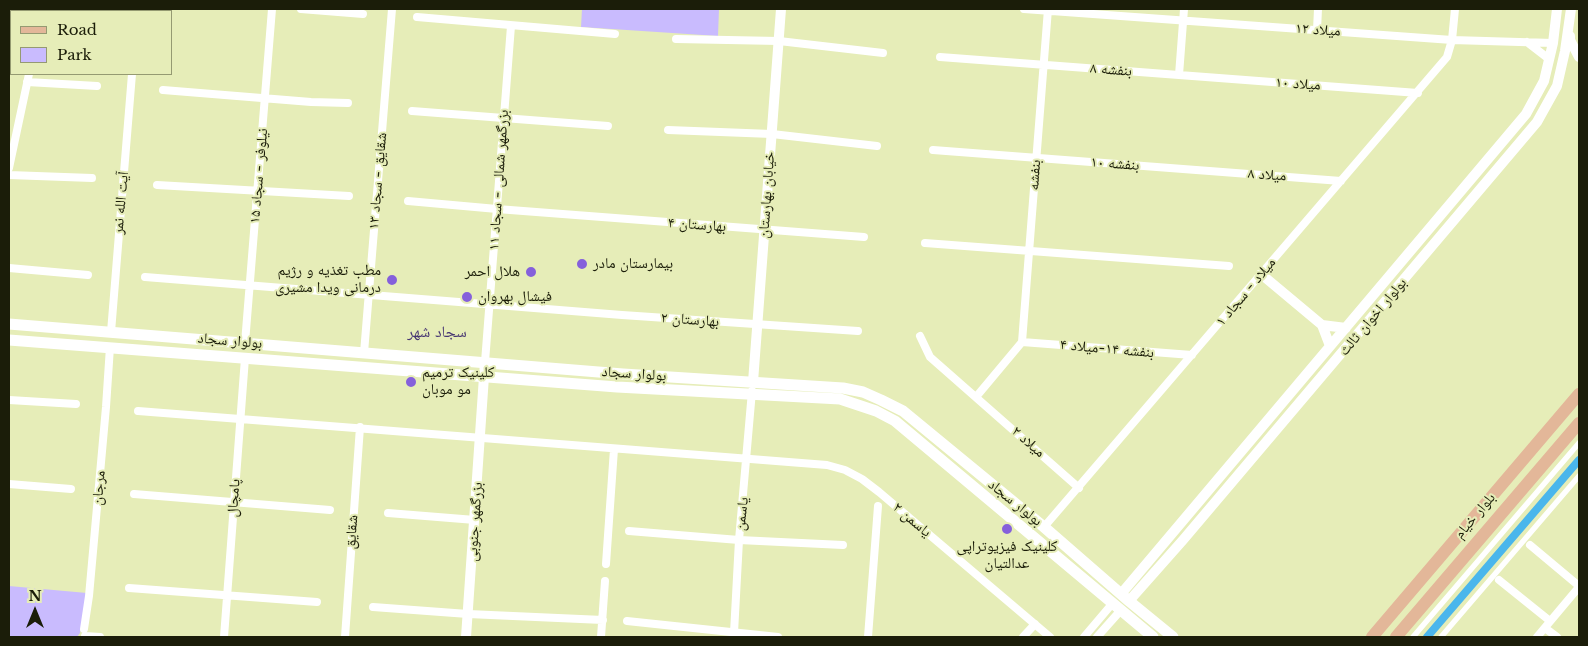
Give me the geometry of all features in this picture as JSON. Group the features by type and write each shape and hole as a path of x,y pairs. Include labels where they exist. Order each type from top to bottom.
{"main road":[{"name":"بولوار سجاد","path":"9,324 617,373 843,388 863,392 903,412 1044,526 1125,598 1173,637"},
{"name":"بولوار سجاد","path":"9,340 485,377 840,400 876,410 895,421 977,492 1034,536 1153,637"},
{"name":"بلوار خیام","path":"1372,637 1579,394"},
{"name":"بلوار خیام","path":"1396,637 1579,423"},
{"path":"1117,607 1125,598"}],"street":[{"name":"نیلوفر - سجاد ۱۵","path":"245,343 272,9"},
{"path":"301,9 363,14"},
{"name":"شقایق - سجاد ۱۳","path":"364,353 392,9"},
{"name":"خیابان بهارستان","path":"753,382 781,9"},
{"name":"میلاد ۱۲","path":"1024,9 1452,40 1553,43"},
{"path":"1179,75 1184,9"},
{"path":"1317,30 1318,9"},
{"path":"1452,40 1455,9"},
{"path":"1125,598 1330,346 1526,114 1544,81 1553,43 1557,9"},
{"name":"بولوار اخوان ثالث","path":"1125,598 1183,540 1537,122 1557,86 1565,51 1571,9"},
{"name":"بنفشه","path":"1022,342 1048,10"},
{"path":"417,16 615,34"},
{"path":"1570,20 1570,40 1579,57"},
{"name":"بزرگمهر شمالی - سجاد ۱۱","path":"485,362 511,26"},
{"path":"676,40 779,41 883,53"},
{"name":"میلاد - سجاد ۱","path":"1044,526 1079,488 1418,93 1447,57 1452,40"},
{"path":"1527,42 1549,60"},
{"name":"بنفشه ۸","path":"940,57 1179,75"},
{"name":"آیت الله نمر","path":"111,332 132,75"},
{"name":"میلاد ۱۰","path":"1179,75 1418,93"},
{"path":"9,168 28,78 62,84 98,86"},
{"path":"163,90 265,99 348,103"},
{"path":"412,111 608,126"},
{"path":"668,130 772,134 877,146"},
{"name":"بنفشه ۱۰","path":"933,150 1194,170"},
{"name":"میلاد ۸","path":"1194,170 1341,181"},
{"path":"9,175 92,178"},
{"path":"157,185 349,196"},
{"name":"بهارستان ۴","path":"408,201 497,210 864,237"},
{"path":"925,243 1229,266"},
{"path":"9,268 88,275"},
{"path":"1262,274 1322,325 1330,346"},
{"name":"بهارستان ۲","path":"145,278 622,315 858,331"},
{"path":"1322,325 1349,324 1363,328"},
{"name":"میلاد ۲","path":"920,336 930,356 1079,488"},
{"path":"976,397 1022,342"},
{"name":"بنفشه ۱۴-میلاد ۴","path":"1022,342 1192,356"},
{"name":"مرجان","path":"100,637 85,632 110,347"},
{"name":"پامچال","path":"224,637 245,358"},
{"name":"بزرگمهر جنوبی","path":"466,637 485,362"},
{"name":"یاسمن","path":"734,633 739,540 753,382"},
{"path":"9,400 76,404"},
{"name":"یاسمن ۲","path":"138,410 827,465 845,470 862,479 1050,637"},
{"name":"شقایق","path":"345,637 360,427"},
{"path":"1413,637 1579,443"},
{"path":"606,564 614,449"},
{"path":"1441,637 1579,476"},
{"path":"9,484 71,489"},
{"path":"134,494 330,510"},
{"path":"868,637 878,506"},
{"path":"388,513 475,520"},
{"path":"629,531 739,540 843,545"},
{"path":"1530,545 1579,587 1537,637"},
{"path":"1499,580 1548,624 1557,637"},
{"path":"602,637 605,581"},
{"path":"129,588 317,602"},
{"path":"373,607 468,614 603,620"},
{"path":"1084,637 1117,607"},
{"path":"1097,637 1117,607"},
{"path":"627,621 778,637"},
{"path":"1023,637 1035,624"}],"green space":[{"path":"582,9 719,9 718,36 581,27"},
{"path":"9,586 87,593 80,633 77,637 9,637"}],"waterway":[{"path":"1427,637 1579,460"}],"place":[{"name":"بیمارستان مادر","path":"582,264"},
{"name":"هلال احمر","path":"531,272"},
{"name":"مطب تغذیه و رژیم درمانی ویدا مشیری","path":"392,280"},
{"name":"فیشال بهروان","path":"467,297"},
{"name":"کلینیک ترمیم مو موبان","path":"411,382"},
{"name":"کلینیک فیزیوتراپی عدالتیان","path":"1007,529"}],"district":[{"name":"سجاد شهر","path":"437,332"}]}
